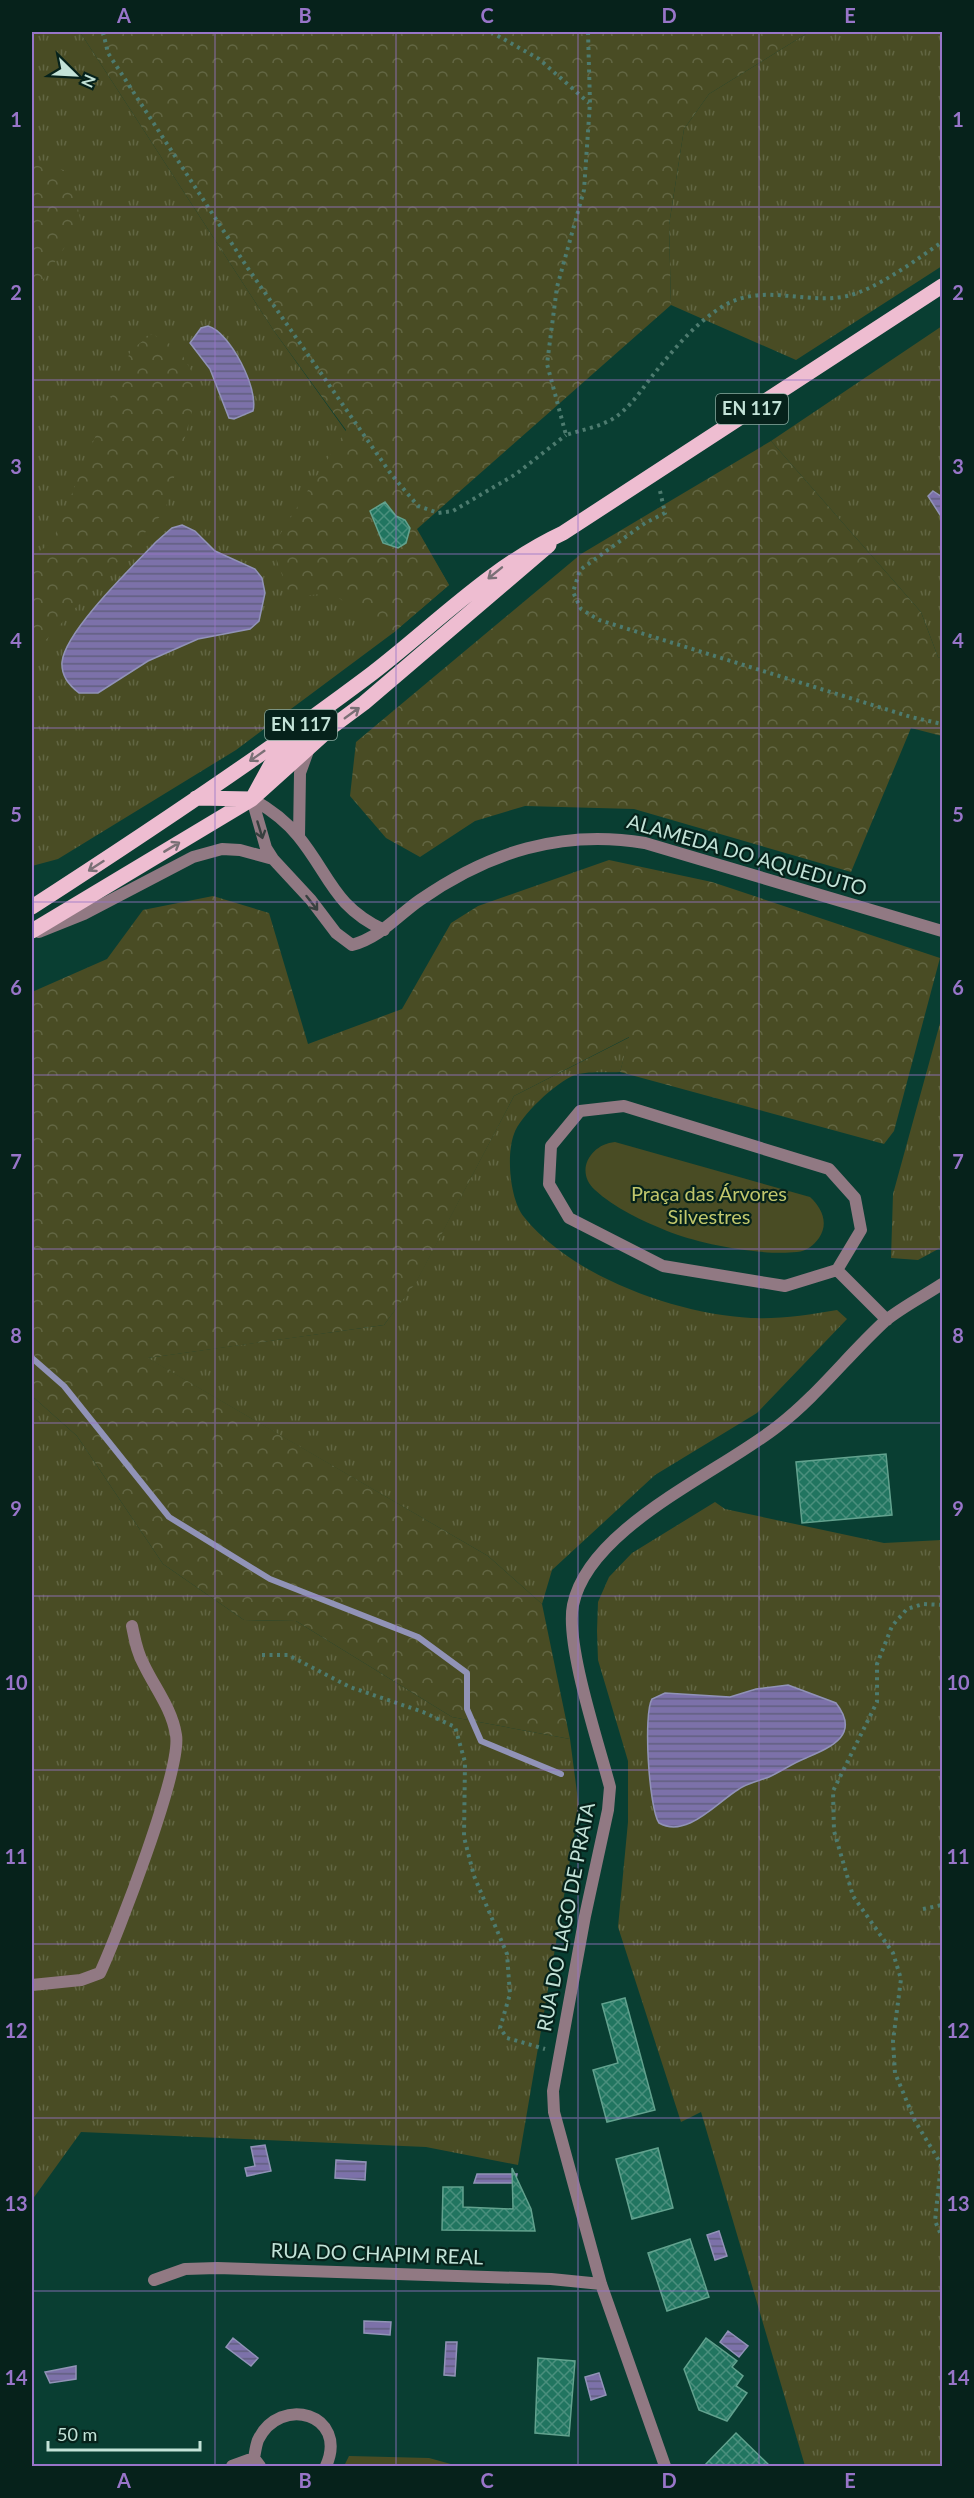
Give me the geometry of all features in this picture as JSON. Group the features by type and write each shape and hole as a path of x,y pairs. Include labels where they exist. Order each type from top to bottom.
{"main road":[{"name":"EN 117","path":"32,932 252,799 562,533 942,286"},
{"name":"EN 117","path":"32,907 196,798 367,677 503,566 532,547 562,533"},
{"path":"196,798 252,799 270,766 367,677"}],"street":[{"path":"299,837 300,773 308,751"},
{"path":"252,799 273,811 299,837 328,884 347,906 364,921 384,930"},
{"name":"ALAMEDA DO AQUEDUTO","path":"252,799 266,848 273,859 311,900 336,933 352,945 364,942 384,930 441,885 500,856 535,844 614,837 645,843 942,931"},
{"path":"32,932 45,931 84,914 193,857 222,849 240,850 273,859"},
{"path":"624,1107 830,1169 855,1198 861,1230 837,1270 785,1286 663,1266 569,1218 549,1184 551,1146 580,1111 624,1107"},
{"path":"837,1270 887,1320"},
{"name":"RUA DO LAGO DE PRATA","path":"665,2466 601,2284 554,2112 553,2091 585,1916 608,1810 610,1787 572,1633 573,1606 581,1580 596,1558 629,1526 778,1426 887,1320 942,1284"},
{"path":"32,1985 81,1980 100,1973 115,1941 167,1786 177,1738 172,1716 136,1648 132,1626"},
{"name":"RUA DO CHAPIM REAL","path":"154,2280 185,2270 217,2268 551,2279 601,2284"},
{"path":"232,2466 257,2462 258,2440 272,2423 293,2412 314,2417 330,2433 332,2453 326,2466"}],"path":[{"path":"103,32 108,53 248,267 391,474 418,506 438,513 453,511 516,474 566,435 614,418 628,408 690,332 725,306 748,295 778,295 814,299 848,296 895,274 942,242"},
{"path":"491,32 539,59 590,103"},
{"path":"566,435 547,364 557,287 584,190 590,103 588,32"},
{"path":"655,472 665,513 645,523 580,570 573,592 581,609 598,621 910,717 942,724"},
{"path":"942,1605 923,1604 907,1609 892,1626 877,1664 877,1702 833,1791 834,1831 853,1896 893,1953 901,1979 893,2041 895,2073 915,2121 941,2164 935,2221 942,2237"},
{"path":"262,1655 288,1655 350,1687 423,1712 455,1727 465,1762 464,1837 474,1876 507,1954 510,1994 500,2028 507,2038 560,2054"},
{"path":"923,1909 942,1905"}],"green space":[{"path":"32,32 80,32 274,331 416,529 449,585 393,633 236,750 58,859 32,866"},
{"path":"80,32 809,32 709,94 684,129 669,225 671,305 417,529 449,585 393,633 365,619 333,593 290,597 272,547 346,430 274,331"},
{"path":"809,32 942,32 942,266 796,360 671,305 669,225 684,129 709,94"},
{"path":"32,165 70,171 81,223 32,296"},
{"path":"942,326 942,659 938,657 921,612 771,441"},
{"path":"152,334 179,349 199,385 165,511 32,655 32,557 52,542 131,350"},
{"path":"771,441 921,612 938,657 942,659 942,736 911,728 851,872 634,809 525,806 475,821 420,857 386,838 350,796 356,742 581,554"},
{"path":"609,860 712,882 940,958 894,1131 884,1144 620,1072 629,1037 514,1096 417,1281 384,1325 148,1358 488,1556 542,1604 570,1739 452,1717 296,1621 244,1620 163,1564 77,1436 32,1396 32,992 107,959 143,910 213,896 269,913 308,1044 402,1009 451,923 478,906"},
{"path":"942,1016 942,1247 918,1260 891,1258 893,1194"},
{"path":"630,1037 620,1072 575,1075 558,1085 523,1118 514,1134 510,1165 515,1200 524,1217 544,1238 569,1258 628,1289 659,1300 691,1309 751,1318 773,1318 837,1310 847,1319 757,1413 655,1475 552,1570 542,1604 488,1556 147,1358 384,1325 417,1280 514,1096"},
{"name":"Praça das Árvores Silvestres","path":"615,1142 810,1197 823,1216 822,1232 815,1243 807,1249 783,1253 749,1251 713,1244 680,1236 658,1227 611,1203 589,1183 586,1175 588,1160 599,1148"},
{"path":"32,1396 77,1436 163,1564 244,1620 296,1621 452,1717 570,1739 579,1808 518,2165 426,2147 81,2132 32,2200"},
{"path":"715,1502 725,1509 884,1543 942,1540 942,2466 805,2466 701,2112 681,2122 618,1927 628,1822 628,1761 598,1660 598,1602 609,1577 632,1553"},
{"path":"349,2456 429,2458 458,2466 344,2466"}],"shaded area":[{"path":"208,326 216,330 233,350 241,362 252,389 253,411 234,419 229,418 210,369 190,343 201,328"},
{"path":"933,491 942,497 942,518 928,496"},
{"path":"182,525 195,531 215,551 255,569 262,578 265,593 259,621 250,629 198,639 148,661 98,693 79,693 66,680 62,667 66,649 75,633 102,599 157,541 172,528"},
{"path":"788,1685 836,1703 843,1714 845,1724 840,1738 825,1749 769,1777 742,1787 691,1823 670,1827 659,1823 652,1800 648,1761 648,1723 652,1699 665,1693 730,1697 756,1689"},
{"path":"265,2145 271,2171 247,2176 245,2168 255,2166 251,2147"},
{"path":"336,2160 366,2162 365,2180 335,2178"},
{"path":"477,2174 517,2174 515,2183 474,2183"},
{"path":"719,2231 727,2256 715,2260 707,2235"},
{"path":"364,2321 391,2322 390,2335 364,2333"},
{"path":"728,2331 748,2346 739,2357 720,2342"},
{"path":"233,2338 258,2358 251,2366 226,2347"},
{"path":"446,2342 457,2342 455,2376 444,2375"},
{"path":"76,2366 76,2379 50,2383 45,2372"},
{"path":"599,2373 606,2395 591,2400 585,2377"}],"building":[{"path":"385,502 396,516 405,520 410,528 406,543 398,548 383,543 370,511"},
{"path":"886,1454 892,1515 802,1523 796,1462"},
{"path":"625,1998 655,2110 607,2122 593,2070 618,2063 602,2004"},
{"path":"658,2148 673,2208 632,2219 616,2159"},
{"path":"512,2168 531,2209 535,2231 442,2230 443,2187 463,2187 463,2207 513,2209"},
{"path":"690,2239 709,2297 667,2311 648,2253"},
{"path":"706,2338 737,2361 732,2367 743,2376 736,2386 747,2393 727,2421 699,2410 684,2369"},
{"path":"538,2358 575,2361 569,2436 535,2433"},
{"path":"736,2433 770,2466 704,2466"}],"waterway":[{"path":"32,1358 64,1386 169,1517 270,1579 418,1637 467,1673 467,1709 481,1741 561,1774"}]}
